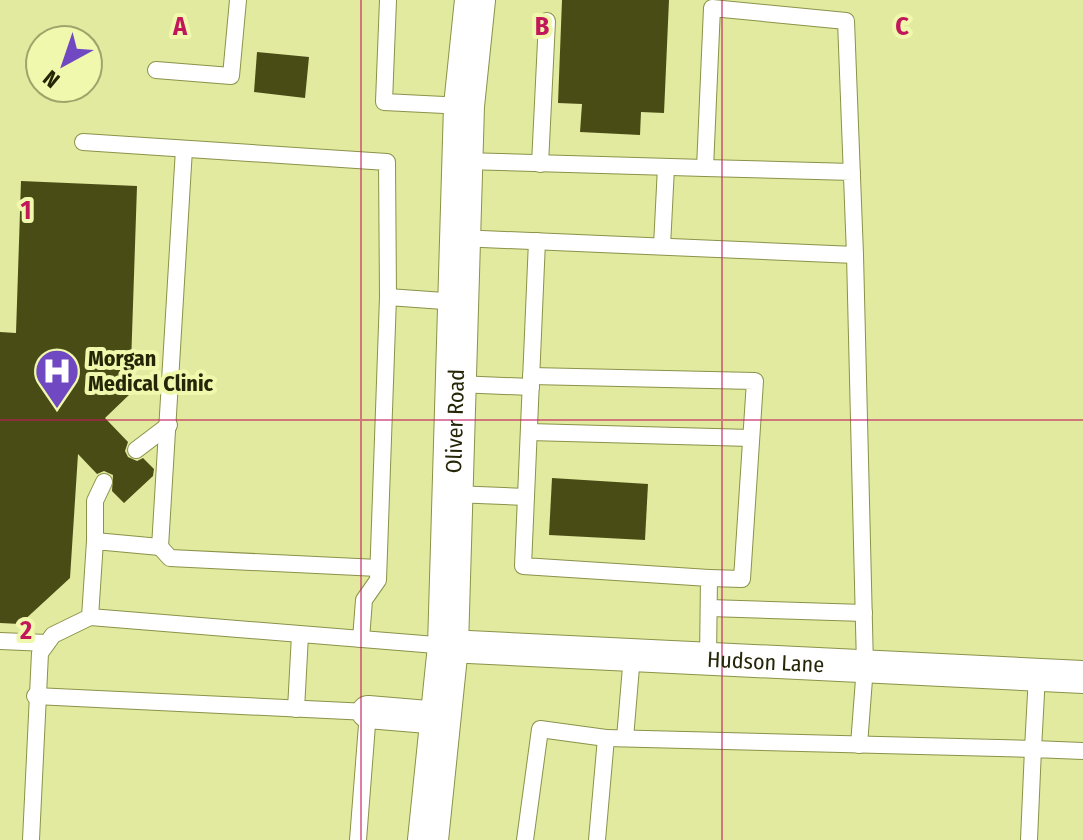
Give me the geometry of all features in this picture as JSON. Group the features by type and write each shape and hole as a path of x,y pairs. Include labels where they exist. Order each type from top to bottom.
{"street":[{"name":"Oliver Road","path":"428,840 448,646 464,106 475,0"},
{"name":"Hudson Lane","path":"448,646 1083,677"},
{"path":"368,712 440,718"}],"lane":[{"path":"156,70 231,76 238,0"},
{"path":"388,0 384,102 464,106"},
{"path":"705,168 712,4 846,21 865,666 859,745"},
{"path":"540,164 547,21"},
{"path":"83,142 387,162 388,297 378,580 364,600 361,639"},
{"path":"160,547 184,149"},
{"path":"463,161 852,172"},
{"path":"662,246 666,167"},
{"path":"460,238 855,255"},
{"path":"456,384 531,382 755,381 742,579 523,566 529,432 531,382 537,241"},
{"path":"388,297 458,302"},
{"path":"136,450 169,425"},
{"path":"529,432 751,438"},
{"path":"90,617 95,501 104,482"},
{"path":"453,494 526,497"},
{"path":"95,541 160,547 170,558 378,568"},
{"path":"708,659 709,578"},
{"path":"709,608 864,613"},
{"path":"31,840 35,696 40,653 53,635 90,617 448,646"},
{"path":"296,709 300,635"},
{"path":"0,641 47,643"},
{"path":"625,738 632,655"},
{"path":"1029,840 1037,675"},
{"path":"35,696 368,712 358,840"},
{"path":"525,840 540,729 606,738 1083,751"},
{"path":"597,840 606,738"}],"building":[{"path":"562,0 669,0 664,113 641,112 640,135 580,132 582,104 558,103"},
{"path":"257,52 309,57 305,98 254,92"},
{"name":"Morgan Medical Clinic","path":"21,181 137,186 130,394 105,418 128,442 125,451 128,457 137,461 143,458 154,469 153,476 124,503 112,491 113,475 104,471 97,474 78,454 70,578 20,624 0,623 0,332 16,333"},
{"path":"552,478 648,484 645,540 549,535"}],"place":[{"name":"Morgan Medical Clinic","path":"57,410"}]}
